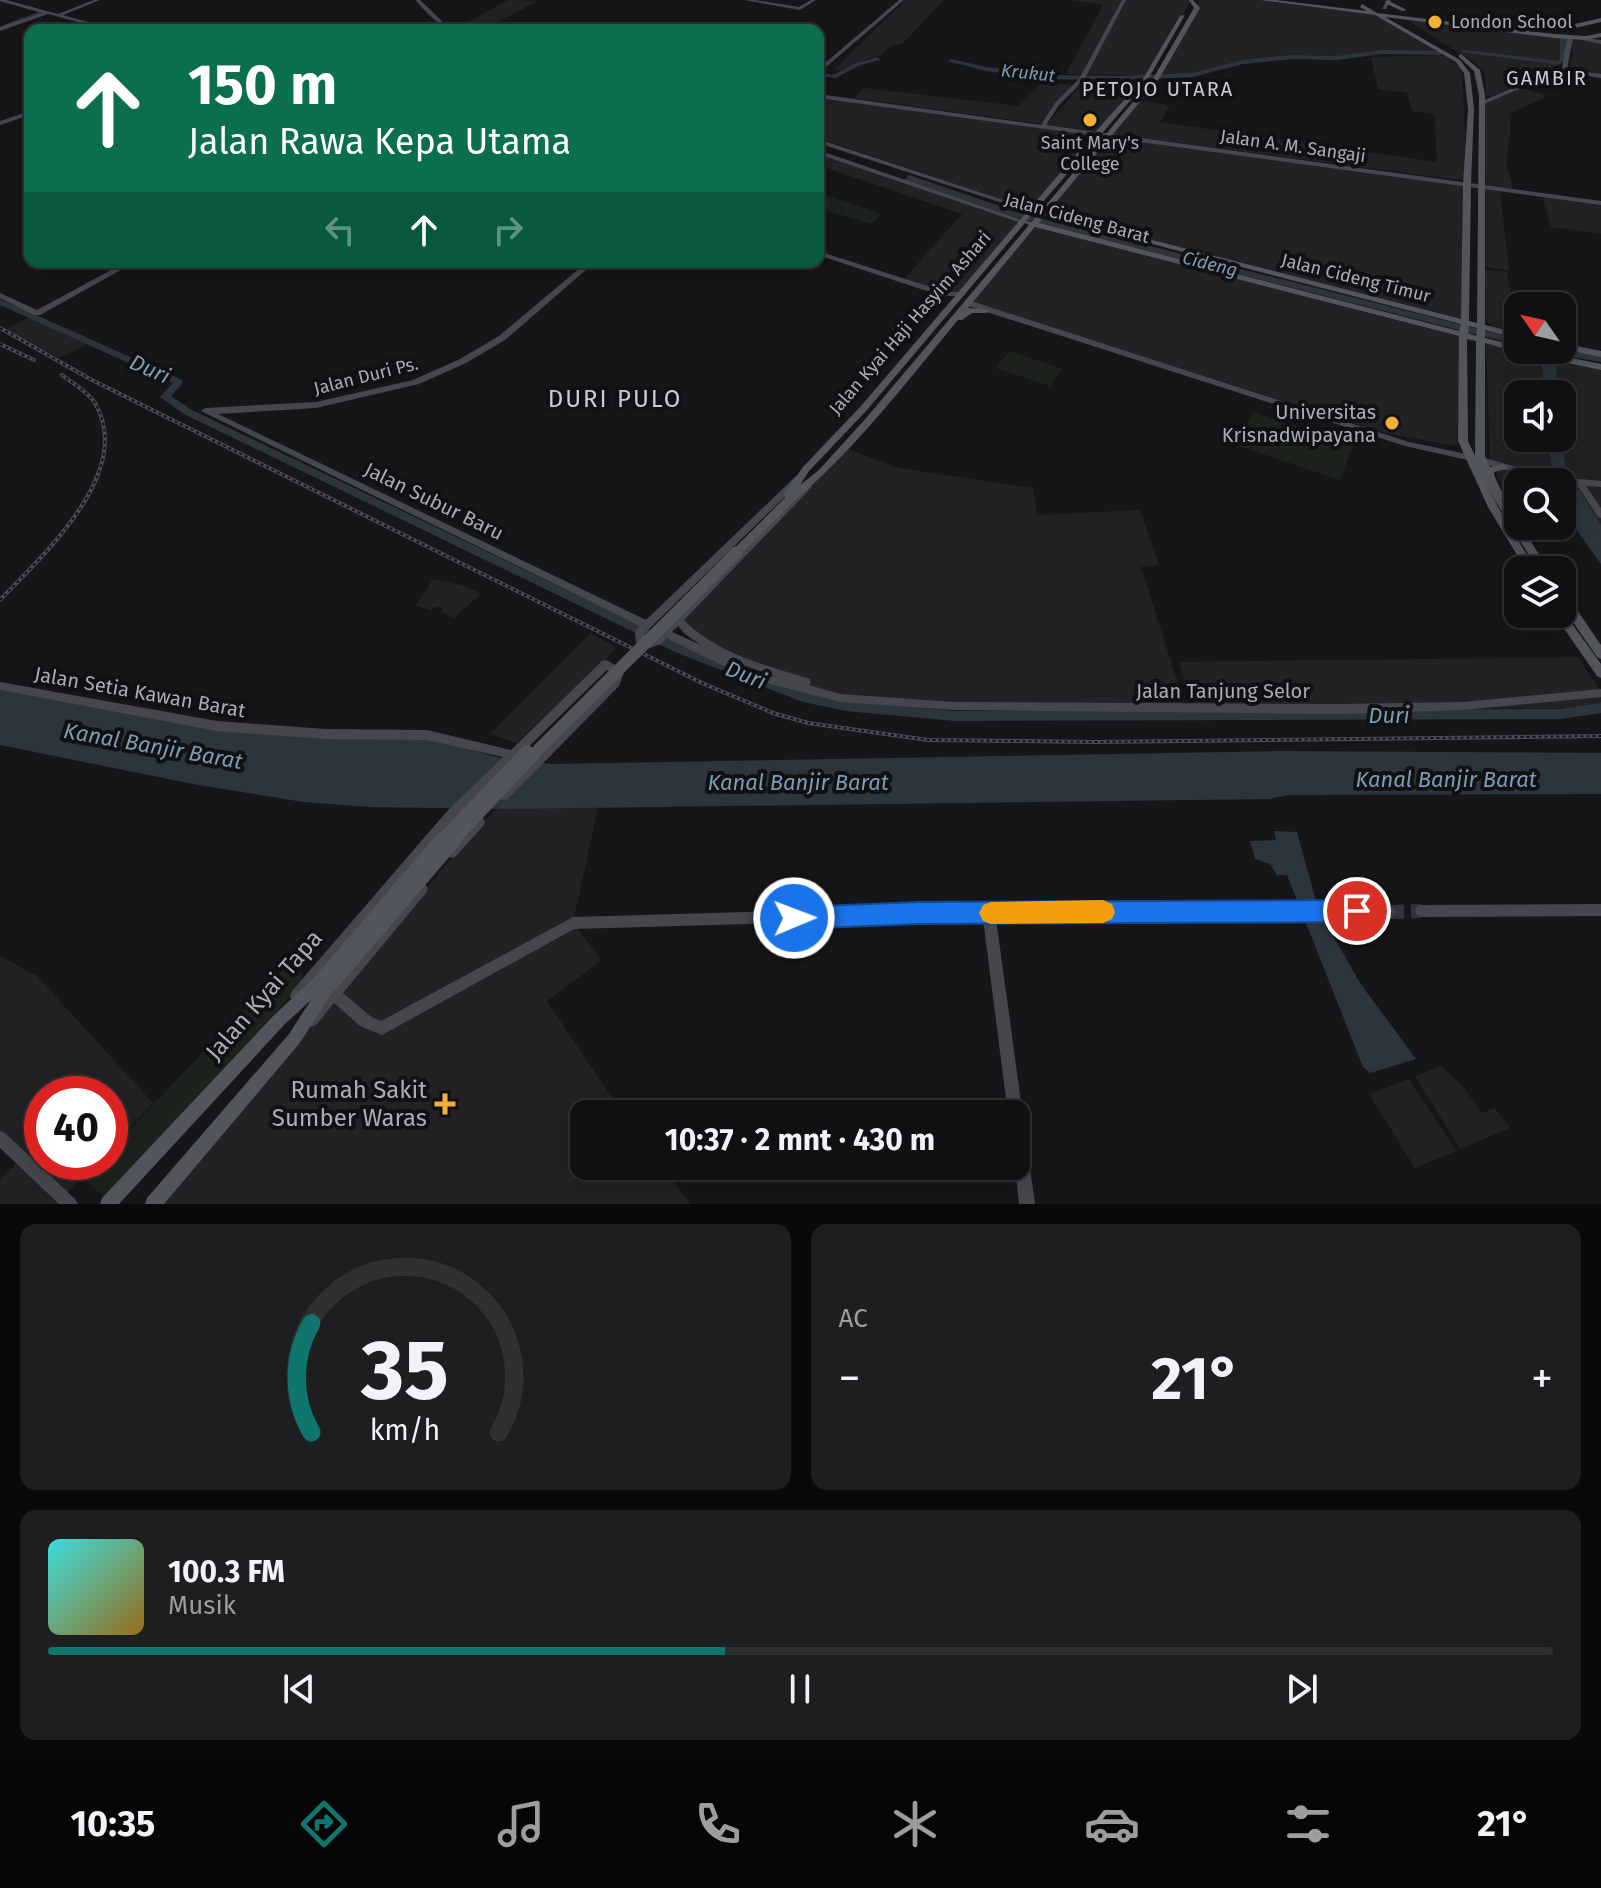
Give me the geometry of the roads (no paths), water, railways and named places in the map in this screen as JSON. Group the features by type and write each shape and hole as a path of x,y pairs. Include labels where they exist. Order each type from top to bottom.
{"main road":[{"path":"1263,0 1388,10 1593,38"},
{"path":"1306,0 1362,3 1388,10 1554,36 1593,38 1601,35"},
{"path":"1315,0 1362,3"},
{"name":"Jalan Kyai Haji Hasyim Ashari","path":"153,1204 294,1039 329,987 456,837 790,496 951,305 1029,222 1042,214 1158,77 1197,8 1192,1 1148,77 1096,133 1031,212 1029,222 967,304 870,419 804,480"},
{"path":"1388,10 1539,27 1575,26 1601,20"},
{"path":"1388,10 1445,51 1458,54 1475,67 1482,99 1481,458 1488,477 1534,556"},
{"path":"1388,10 1464,66 1470,86 1464,329 1466,454 1523,556"},
{"path":"1031,212 1185,258"},
{"name":"Jalan Cideng Barat","path":"1029,222 1481,333 1504,343"},
{"path":"947,327 970,310 984,311"},
{"path":"1481,333 1504,335"},
{"path":"1576,349 1601,354"},
{"name":"Jalan Cideng Barat","path":"1576,362 1601,367"},
{"path":"1488,477 1490,470 1503,467"},
{"path":"1576,626 1601,654"},
{"path":"1574,628 1601,673"},
{"name":"Jalan Kyai Haji Hasyim Ashari","path":"279,1020 329,987"},
{"name":"Jalan Kyai Tapa","path":"108,1204 279,1020"}],"street":[{"path":"57,16 98,0"},
{"path":"417,0 442,24"},
{"path":"746,0 800,9 814,0"},
{"path":"824,66 900,0"},
{"path":"1043,126 1057,104 1082,78 1124,0"},
{"path":"2,2 87,24"},
{"path":"0,29 45,14 74,21"},
{"path":"1554,36 1601,42"},
{"path":"1565,68 1570,38"},
{"path":"1482,99 1494,98 1565,68 1601,76"},
{"name":"Jalan A. M. Sangaji","path":"824,97 1601,203"},
{"path":"0,123 24,115"},
{"path":"824,143 901,175 1031,212"},
{"name":"Jalan Cideng Barat","path":"824,154 901,175 1029,222"},
{"path":"824,257 945,294 961,294"},
{"path":"824,257 943,297 951,305"},
{"path":"0,295 37,313 120,268"},
{"name":"Jalan Duri Ps.","path":"206,411 316,405 416,382 455,365 502,338 584,268"},
{"path":"967,304 1059,332"},
{"path":"967,304 1146,360 1232,391 1244,392 1401,442 1466,454 1517,468"},
{"name":"Jalan Subur Baru","path":"206,411 645,627"},
{"path":"1481,458 1508,468"},
{"name":"Jalan Kyai Haji Hasyim Ashari","path":"645,627 689,583 804,480"},
{"name":"Jalan Kyai Haji Hasyim Ashari","path":"662,637 804,480"},
{"path":"1576,481 1601,482"},
{"path":"1576,481 1601,515"},
{"path":"689,583 685,591 693,597 708,589"},
{"name":"Jalan Tanjung Selor","path":"666,607 681,606 684,612 680,618 690,632 741,660 845,697"},
{"path":"645,627 639,638 645,643 662,637"},
{"name":"Jalan Tanjung Selor","path":"662,637 755,676 845,697 954,706 1340,709 1463,706 1601,693"},
{"path":"511,757 606,664 616,670 619,679 487,813 329,987 365,1021 382,1028 573,923 989,913 1390,912"},
{"path":"585,685 589,695 603,695"},
{"name":"Jalan Setia Kawan Barat","path":"0,686 217,726 325,734 427,735 511,757"},
{"path":"575,695 588,696 593,705"},
{"name":"Jalan Kyai Tapa","path":"279,1020 327,958 452,814 511,757"},
{"path":"1421,911 1601,910"},
{"path":"989,913 1027,1204"},
{"path":"0,1138 64,1202"}],"water":[{"name":"Cideng","path":"909,175 1023,214 1504,335 1504,341 1018,218 904,180"},
{"path":"1576,352 1601,356 1601,362 1576,358"},
{"path":"1542,364 1556,364 1557,380 1543,380"},
{"path":"1549,452 1564,452 1566,468 1552,468"},
{"path":"1576,485 1601,525 1601,564 1576,529"},
{"name":"Kanal Banjir Barat","path":"0,690 216,730 430,738 501,758 551,764 1280,751 1601,753 1601,794 1288,795 1269,799 506,809 368,807 304,802 198,785 0,745"},
{"path":"1274,831 1297,832 1316,901 1326,923 1360,983 1416,1059 1370,1073 1363,1067 1287,875 1277,875 1270,864 1255,859 1250,841 1276,840"}],"waterway":[{"path":"6,25 39,13"},
{"name":"Krukut","path":"1464,52 1559,63 1563,59 1563,38"},
{"name":"Krukut","path":"951,61 1045,77 1125,78 1192,75 1243,62 1292,57 1337,58 1382,52 1440,53"},
{"name":"Krukut","path":"824,75 834,77 856,65 877,59"},
{"name":"Duri","path":"0,302 179,382 165,397 188,412 679,649 803,697 846,706 956,716 1561,714 1601,708"}],"tunnel":[{"path":"1390,912 1421,911"}],"railway":[{"path":"0,328 92,380 702,683 773,713 808,723 928,740 1095,742 1601,736"},
{"path":"0,344 34,360"},
{"path":"0,600 39,560 79,510 94,484 103,456 104,429 95,403 62,375"}],"place":[{"name":"London School","path":"1435,22"},
{"name":"Saint Mary's College","path":"1090,120"},
{"name":"Universitas Krisnadwipayana","path":"1392,423"},
{"name":"Rumah Sakit Sumber Waras","path":"445,1104"}],"district":[{"name":"GAMBIR","path":"1547,78"},
{"name":"PETOJO UTARA","path":"1158,89"},
{"name":"DURI PULO","path":"615,399"}]}
